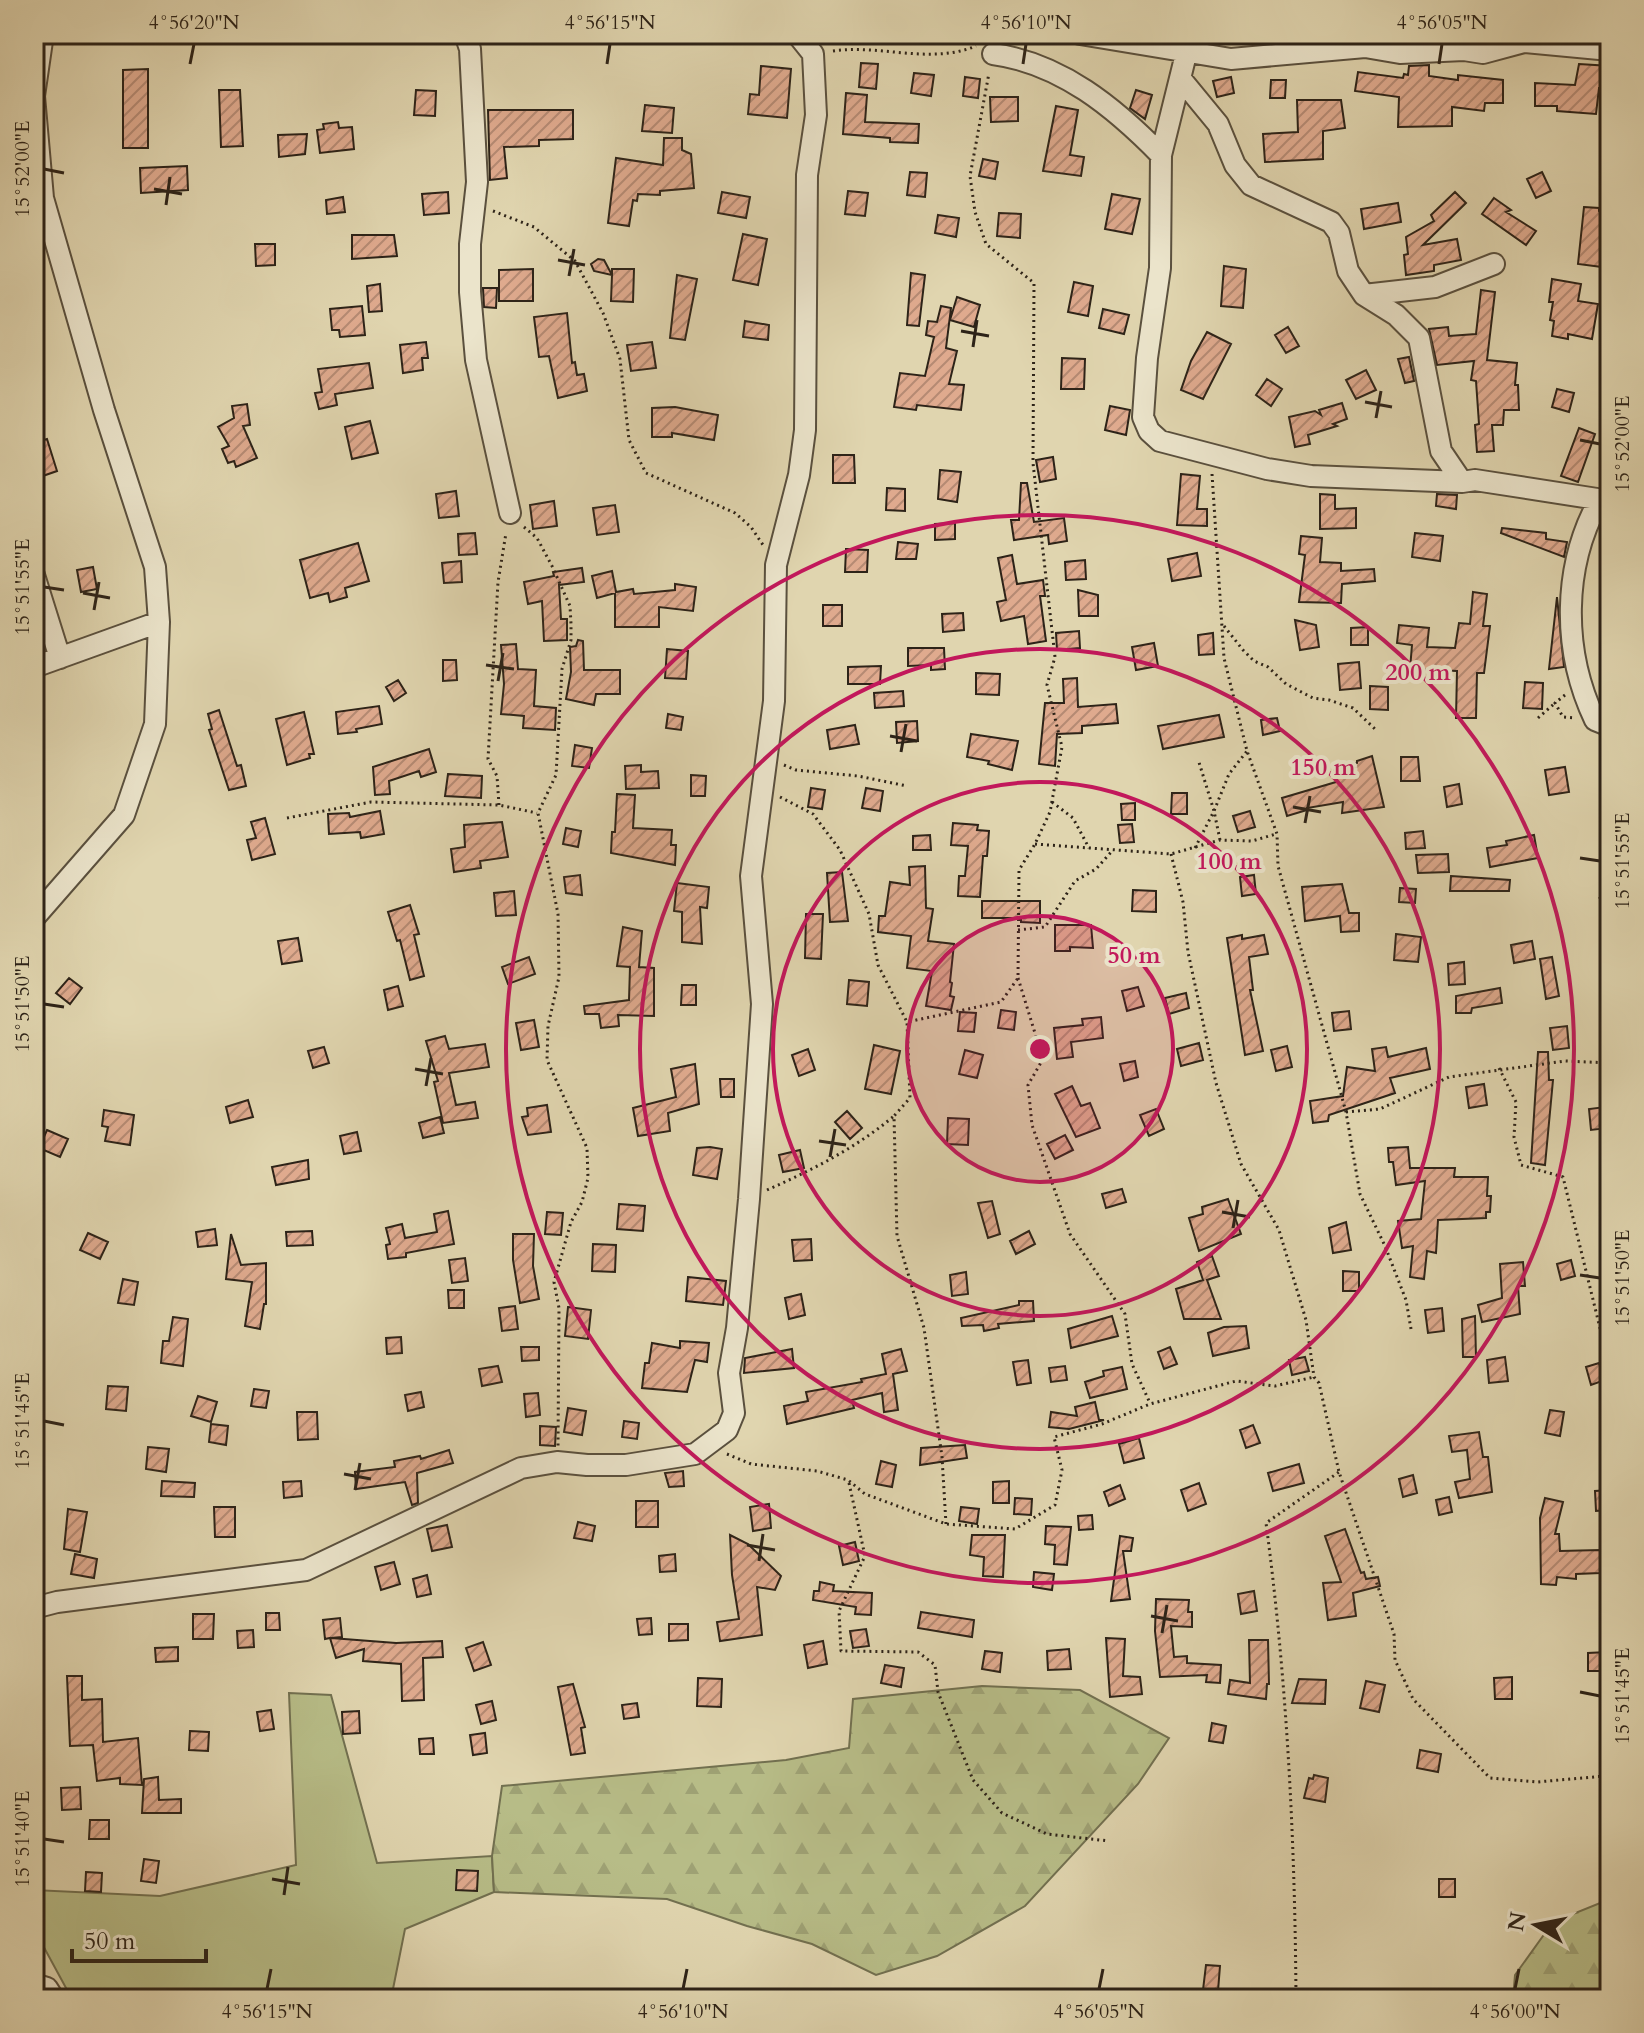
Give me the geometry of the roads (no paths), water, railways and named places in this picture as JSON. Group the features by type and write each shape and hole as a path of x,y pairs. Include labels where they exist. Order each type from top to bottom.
{"street":[{"path":"34,918 124,815 155,724 159,622 155,567 104,410 43,198 34,96 43,34"},
{"path":"465,34 470,49 477,182 470,244 470,292 476,360 510,513"},
{"path":"34,1608 57,1602 306,1570 521,1468 557,1462 587,1465 666,1460 695,1454 727,1430 734,1413 729,1373 737,1328 749,1199 762,1004 751,876 774,701 776,565 799,475 805,430 807,175 816,115 813,54 797,34"},
{"path":"1080,34 1188,43 1231,59 1403,44 1483,53 1524,42 1610,50"},
{"path":"1188,43 1161,155 1160,268 1147,358 1143,417 1149,431 1160,441 1267,469 1311,476 1475,480 1605,500"},
{"path":"993,54 1011,56 1086,89 1124,119 1161,155"},
{"path":"1181,79 1218,124 1235,165 1251,185 1331,222 1339,233 1348,271 1364,295 1396,315 1419,338 1441,451 1462,482"},
{"path":"1364,295 1435,287 1494,264"},
{"path":"1605,500 1587,521 1573,573 1571,621 1573,651 1582,692 1595,720 1610,726"},
{"path":"34,575 60,658"},
{"path":"34,667 159,622"},
{"path":"34,1984 47,1988 54,1999"}]}
